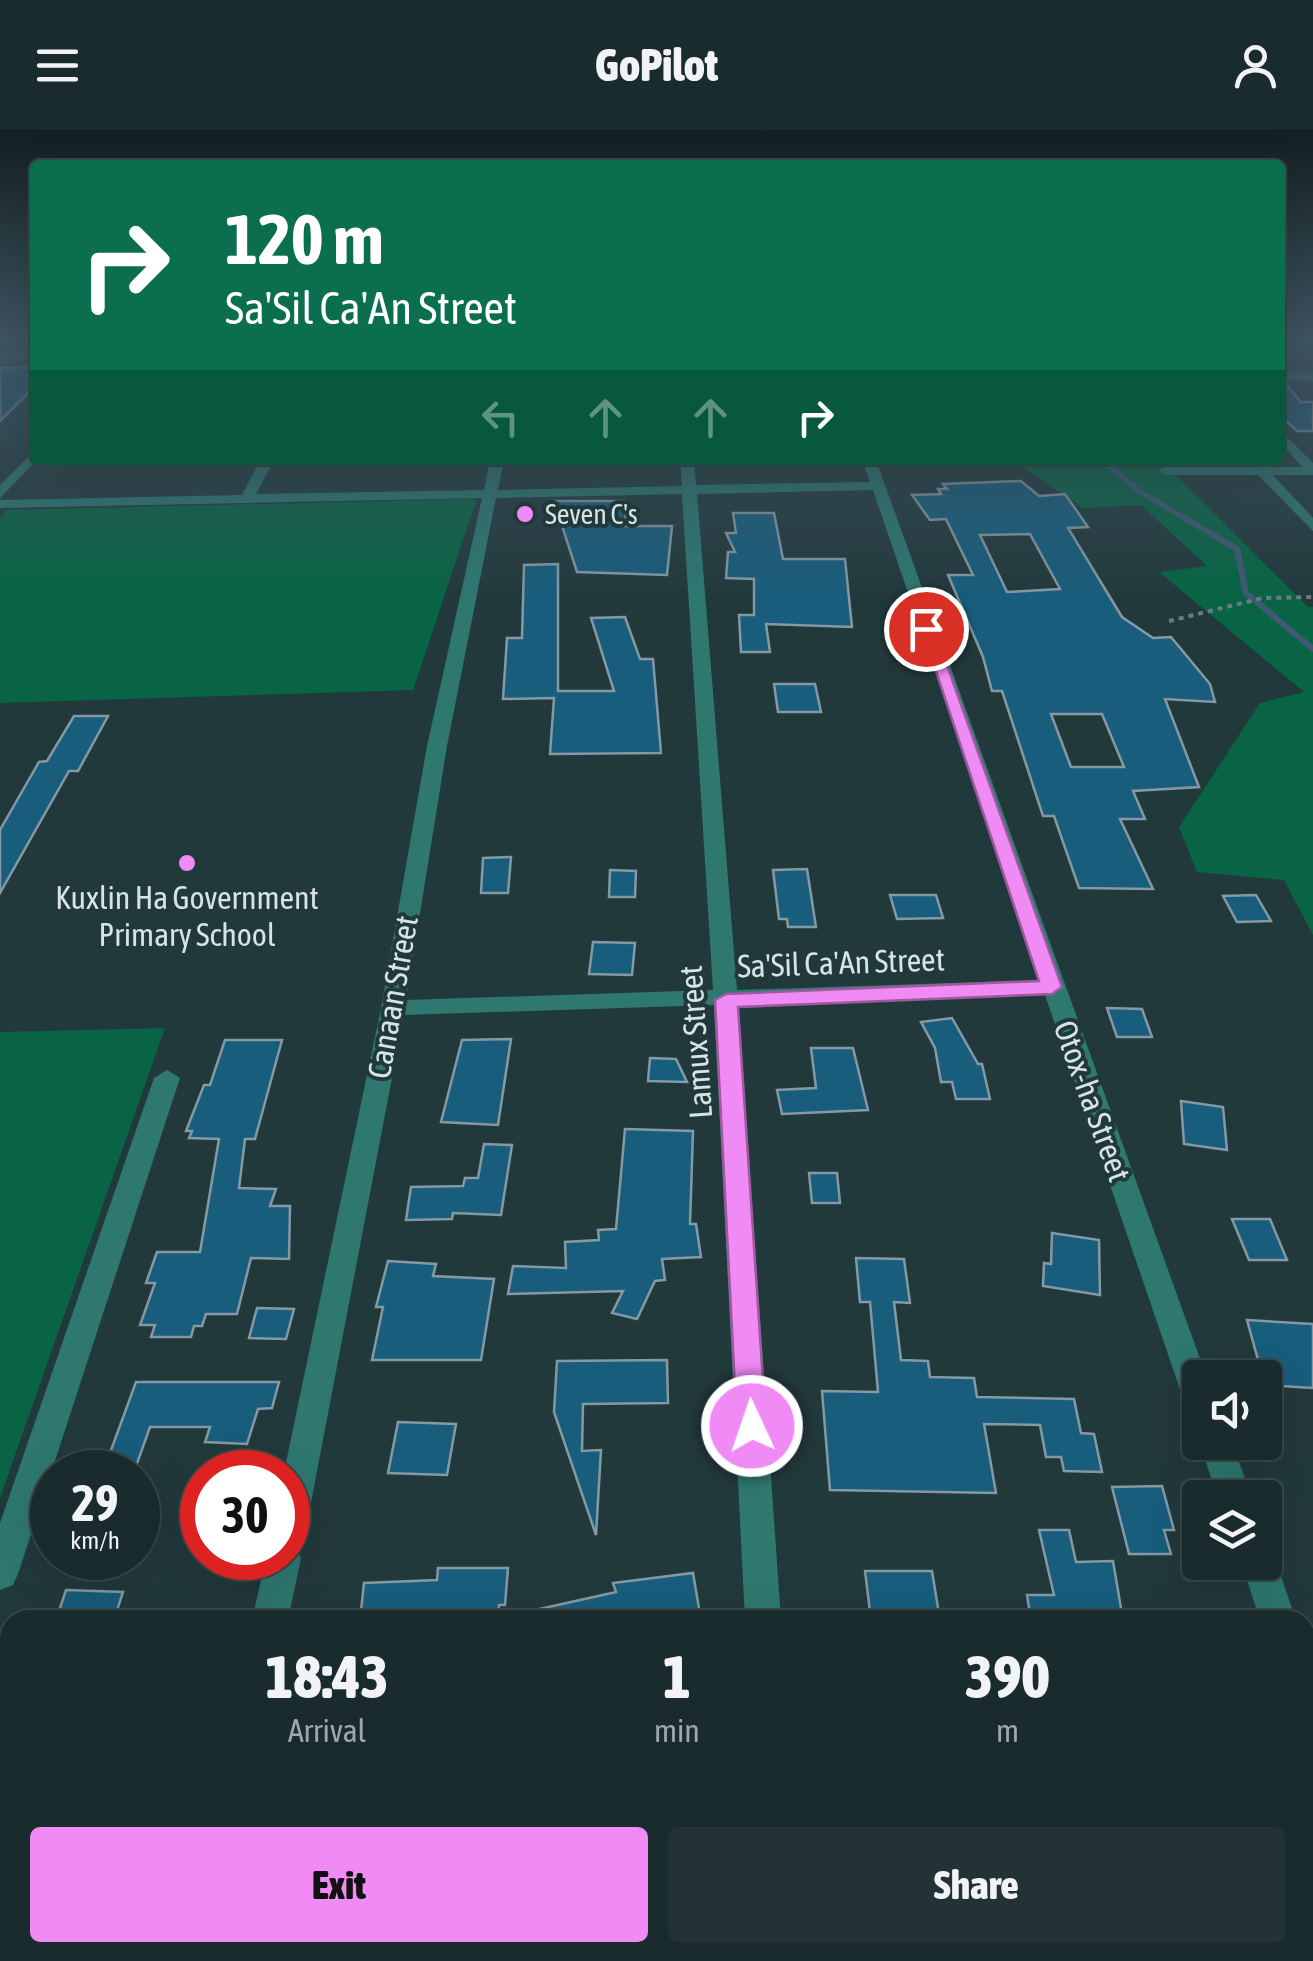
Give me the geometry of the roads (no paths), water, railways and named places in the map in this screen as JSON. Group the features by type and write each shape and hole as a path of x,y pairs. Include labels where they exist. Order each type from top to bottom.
{"street":[{"path":"1285,439 1313,470"},
{"path":"0,494 30,460"},
{"path":"247,499 264,465"},
{"name":"Canaan Street","path":"305,1450 393,1008 437,746 496,465"},
{"name":"Lamux Street","path":"687,465 726,1000 762,1610"},
{"name":"Otox-ha Street","path":"870,465 1185,1360"},
{"path":"1164,471 1313,470"},
{"path":"1262,471 1313,527"},
{"path":"0,504 876,486"},
{"name":"Sa'Sil Ca'An Street","path":"393,1008 1052,987"},
{"path":"0,1574 167,1078"},
{"path":"272,1610 278,1580"},
{"path":"1264,1580 1275,1610"}],"waterway":[{"path":"1108,465 1139,491 1188,520"},
{"path":"1183,517 1237,549 1246,593 1313,649"}],"place":[{"name":"Seven C's","path":"525,514"},
{"name":"Kuxlin Ha Government Primary School","path":"187,863"}]}
